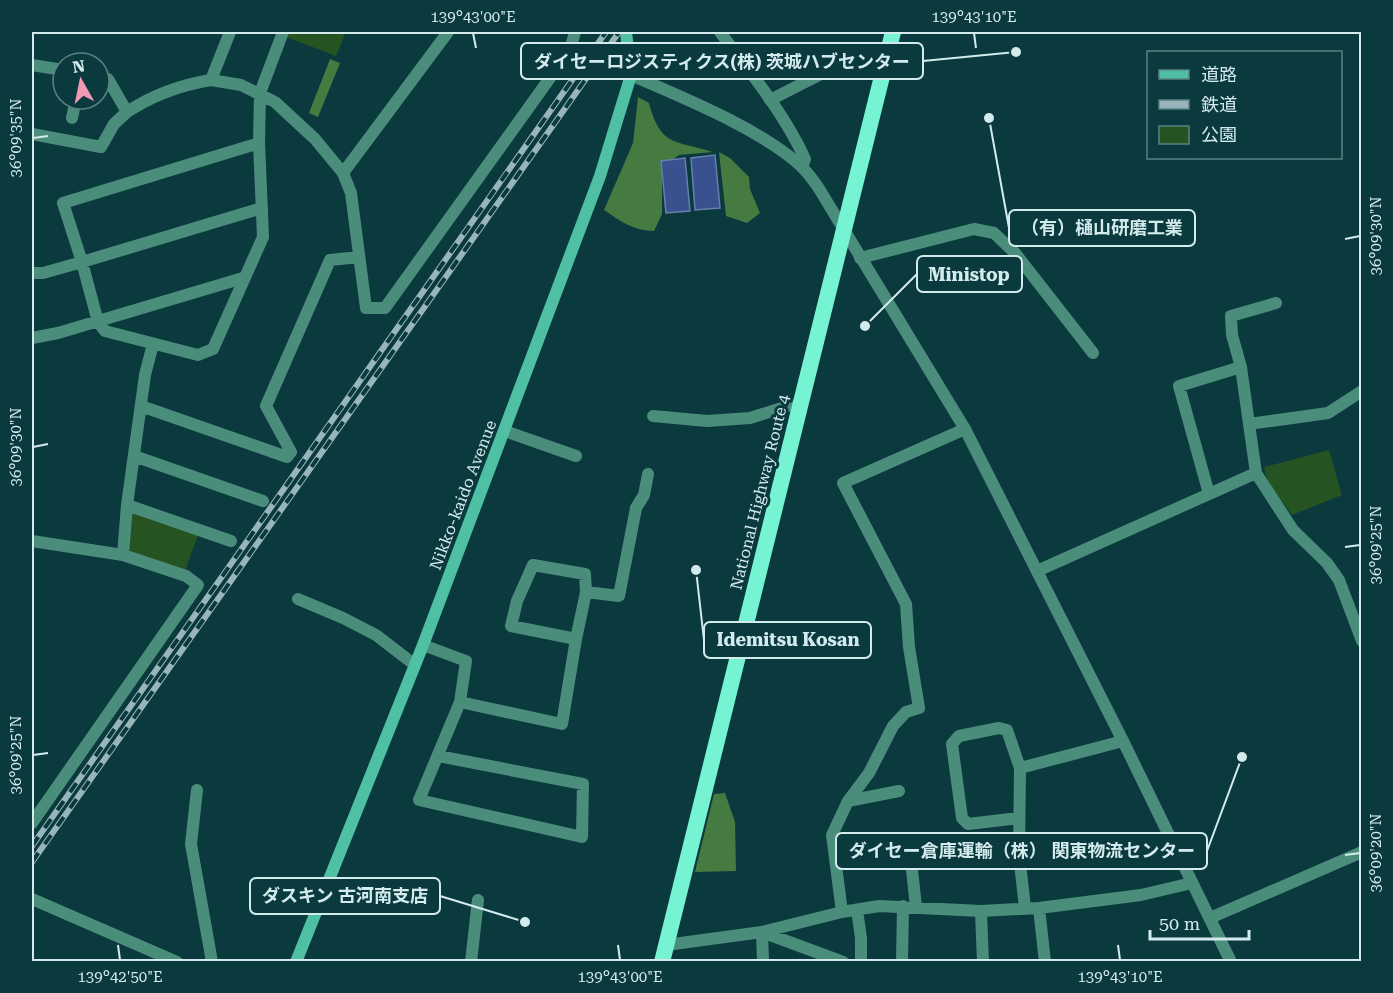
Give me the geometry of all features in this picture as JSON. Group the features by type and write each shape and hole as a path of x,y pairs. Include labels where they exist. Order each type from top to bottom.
{"highway":[{"name":"National Highway Route 4","path":"662,962 893,32"}],"main road":[{"name":"Nikko-kaido Avenue","path":"296,962 423,645 600,176 631,75 629,34"}],"street":[{"path":"211,80 230,32"},
{"path":"259,143 63,202 98,322 105,331 198,355 213,349 263,237 259,143 260,93 283,32"},
{"path":"343,173 448,32"},
{"path":"32,134 100,147 114,124 127,112 151,97 190,83 211,80 230,82 260,93 275,102 315,139 343,173 351,193 366,308 385,308 570,50 575,32"},
{"path":"720,32 796,140 805,159 802,167"},
{"path":"32,65 51,68"},
{"path":"770,100 823,73"},
{"path":"631,75 772,144 802,167 818,188 964,429 1123,741 1232,962"},
{"path":"111,84 127,112"},
{"path":"72,118 73,111"},
{"path":"32,273 82,262 262,208"},
{"path":"860,258 974,229 994,233 1015,253 1093,353"},
{"path":"141,406 287,457 291,452 266,406 330,260 359,257"},
{"path":"32,338 98,322 243,278"},
{"path":"1276,303 1232,316 1233,335 1241,367 1256,473 1293,530 1327,562 1339,580 1362,641"},
{"path":"123,555 127,505 145,375 153,344"},
{"path":"1209,494 1179,386 1241,367"},
{"path":"1249,424 1328,413 1362,391"},
{"path":"654,416 707,421 750,418 801,402"},
{"path":"842,912 832,835 848,801 868,772 893,726 906,712 919,708 909,647 906,604 843,483 964,429"},
{"path":"505,431 576,456"},
{"path":"134,456 263,501"},
{"path":"1037,571 1256,473"},
{"path":"586,592 619,596 636,508 644,495 648,474"},
{"path":"127,505 231,541"},
{"path":"32,541 123,555 186,576 198,585 32,823"},
{"path":"460,702 562,724 586,592 585,574 534,565 517,602 511,626 576,639"},
{"path":"298,599 376,635 415,665"},
{"path":"423,645 466,661 460,702 419,800 582,837 583,784 438,756"},
{"path":"1019,818 968,824 962,818 952,744 959,736 999,728 1007,730 1020,768 1019,854 1025,908"},
{"path":"1020,768 1123,741"},
{"path":"197,790 191,844 212,962"},
{"path":"848,801 899,792"},
{"path":"909,842 916,907"},
{"path":"1210,918 1362,852"},
{"path":"666,945 762,932 842,912 879,906 981,911 1039,908 1141,895 1192,883"},
{"path":"32,899 177,962"},
{"path":"471,962 478,900"},
{"path":"902,962 903,906"},
{"path":"1039,908 1045,962"},
{"path":"857,910 861,938 861,962"},
{"path":"981,911 983,962"},
{"path":"762,932 763,962"},
{"path":"762,932 843,962"}],"green space":[{"path":"288,32 346,32 336,56 286,37"},
{"path":"330,59 340,63 318,117 309,113"},
{"path":"638,97 649,103 664,135 679,143 713,152 679,155 662,167 662,214 654,231 634,227 604,210 633,143"},
{"path":"719,152 730,158 749,177 750,189 760,213 747,223 726,216"},
{"path":"1329,450 1342,495 1292,515 1268,482 1264,467"},
{"path":"130,509 198,535 185,571 126,554"},
{"path":"725,793 735,822 736,871 695,872 714,794"}],"water":[{"path":"715,155 720,208 695,210 691,158"},
{"path":"685,158 690,211 666,213 661,161"}],"railway":[{"path":"32,846 606,32"},
{"path":"32,862 619,32"}],"place":[{"name":"ダイセーロジスティクス(株) 茨城ハブセンター","path":"1016,52"},
{"name":"（有）樋山研磨工業","path":"989,118"},
{"name":"Ministop","path":"865,326"},
{"name":"Idemitsu Kosan","path":"696,570"},
{"name":"ダイセー倉庫運輸（株） 関東物流センター","path":"1242,757"},
{"name":"ダスキン 古河南支店","path":"525,922"}]}
